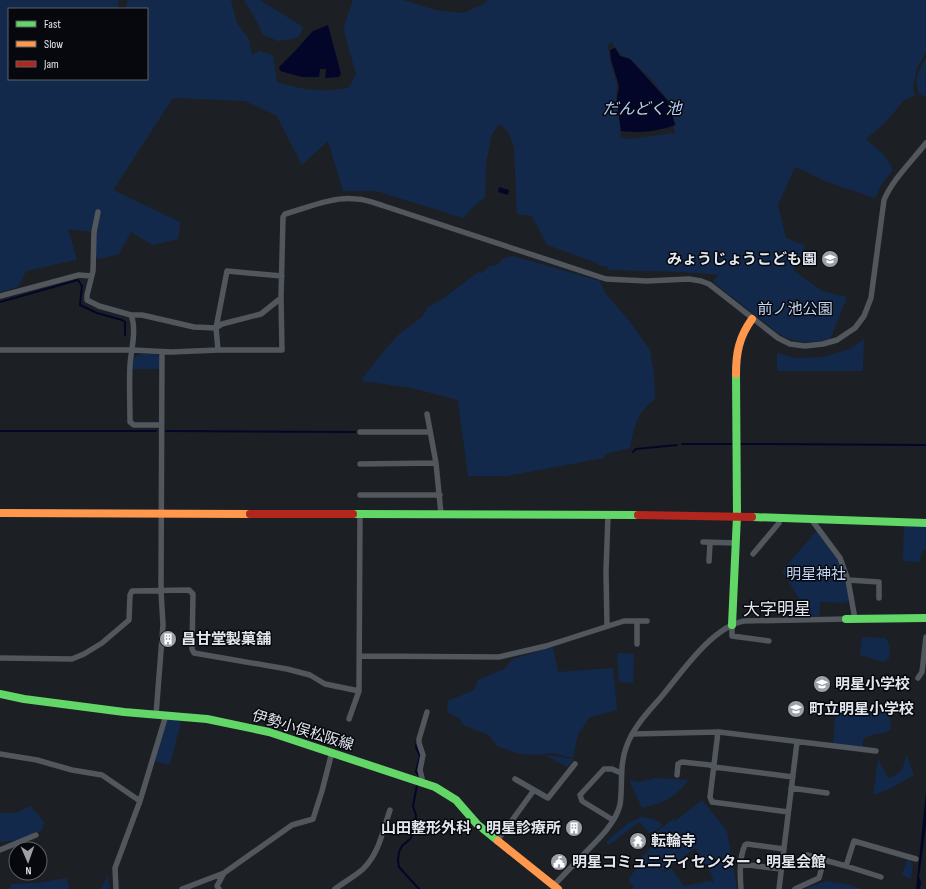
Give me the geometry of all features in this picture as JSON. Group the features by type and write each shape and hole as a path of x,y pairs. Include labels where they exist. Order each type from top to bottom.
{"street":[{"path":"0,350 132,350 162,352 282,350 282,223 285,214 342,199 355,198 384,206 606,279 647,281 689,279 701,281 709,284 778,338 796,345 830,343 843,337 855,328 864,316 871,298 884,200 894,183 926,143"},
{"path":"98,212 94,232 93,265 87,298 89,302 130,315 142,315 194,328 216,328 222,324 261,314 281,298"},
{"path":"218,350 216,328 227,271 282,276"},
{"path":"0,296 79,275 91,276"},
{"path":"130,315 132,325 132,350 129,378 130,424 134,426 161,425"},
{"path":"752,319 741,336 736,354 737,516 732,636 769,641"},
{"path":"156,715 163,625 161,590 162,352"},
{"path":"427,414 436,464 442,514"},
{"path":"360,432 430,432"},
{"path":"360,464 436,464"},
{"path":"360,494 440,494"},
{"path":"0,513 737,516 926,523"},
{"path":"349,719 359,691 360,514"},
{"path":"607,626 606,572 608,515"},
{"path":"753,554 779,523 780,518"},
{"path":"811,519 840,558 848,580 855,619"},
{"path":"703,542 736,543"},
{"path":"709,561 710,542"},
{"path":"848,580 879,582 879,598"},
{"path":"0,658 72,659 84,654 102,643 128,620 130,595 132,591 189,590 193,594 192,649 194,653 287,669 310,675 325,684 359,691"},
{"path":"555,887 600,838 618,811 620,805 621,773 625,751 638,724 707,643 732,625 740,622 926,618"},
{"path":"360,656 498,657 546,646 624,621 647,621"},
{"path":"637,621 637,644"},
{"path":"918,678 922,672 926,637"},
{"name":"伊勢小俣松阪線","path":"0,694 24,699 124,712 207,720 243,726 269,732 421,782 435,787 456,800 477,824 555,887"},
{"path":"421,782 422,778 420,770 423,755 419,739 427,712"},
{"path":"116,889 115,868 140,801 166,715"},
{"path":"632,734 718,732 876,751"},
{"path":"718,732 710,797 712,802 788,812"},
{"path":"779,889 797,742"},
{"path":"182,889 224,873 292,826 313,819 332,752"},
{"path":"0,754 37,760 72,770 102,775 140,801"},
{"path":"677,775 678,764 682,762 793,777"},
{"path":"515,779 548,798 575,764"},
{"path":"613,820 582,801 580,795 604,769 612,769 621,773"},
{"path":"791,788 827,793"},
{"path":"497,841 534,790"},
{"path":"335,889 362,870 369,862 378,846 390,810"},
{"path":"0,850 36,835"},
{"path":"846,866 854,841 916,859"},
{"path":"741,889 740,874 743,849 745,845 784,848"},
{"path":"807,855 880,877"},
{"path":"795,889 819,878 824,860"},
{"path":"741,864 781,869"},
{"path":"219,889 218,885 224,873"}],"green space":[{"name":"前ノ池公園","path":"0,0 119,0 118,8 8,8 8,80 148,80 148,8 125,8 128,0 231,0 237,23 249,39 252,55 260,51 273,55 277,82 304,89 339,90 348,88 356,75 344,31 345,23 353,0 403,0 436,10 464,13 487,2 487,0 926,0 926,52 917,68 913,88 915,96 904,100 886,122 866,139 885,156 893,170 881,185 875,198 824,181 795,167 778,205 786,238 804,245 804,256 793,270 822,291 847,297 830,340 803,342 784,337 713,282 718,275 686,272 609,270 606,266 601,266 592,261 547,245 532,216 517,214 514,148 509,133 501,125 498,126 492,134 486,164 485,197 463,218 376,191 343,191 328,141 302,165 277,116 245,101 173,98 113,190 180,222 178,239 153,245 131,232 119,254 99,259 96,256 95,232 68,229 76,260 26,271 18,287 0,292","holes":["611,42 621,55 630,59 648,76 668,100 676,125 673,127 675,131 674,135 672,133 633,139 621,138 616,98 617,86 607,46"]},
{"path":"244,0 260,0 303,27 300,35 297,38 278,41 263,35"},
{"path":"926,58 926,97 919,94 917,79 919,71"},
{"path":"513,256 600,281 605,293 630,322 650,350 654,375 655,399 644,409 637,420 630,448 605,454 604,458 507,476 468,476 458,400 412,388 363,381 362,379 383,352 398,335 422,317 428,307 444,298 478,272 482,273 489,266 497,265 502,259"},
{"path":"864,339 863,371 777,371 777,353 796,358 823,357 850,349"},
{"path":"141,354 156,354 160,358 160,369 132,369 132,364 136,356"},
{"path":"906,525 926,526 926,549 922,551 920,562 903,561 904,527"},
{"name":"明星神社","path":"819,528 840,558 852,599 845,603 820,602 819,616 810,616 782,571"},
{"path":"862,637 886,638 890,647 889,658 883,662 860,655"},
{"path":"553,647 558,672 613,668 617,710 590,717 578,734 573,758 552,753 538,755 519,754 497,746 489,735 463,725 459,718 447,712 448,701 474,690 478,680 504,669 513,659"},
{"path":"617,653 634,654 633,683 619,682"},
{"path":"836,707 889,712 891,730 863,739 863,748 833,744"},
{"path":"167,719 181,721 170,765 155,761"},
{"path":"906,754 914,775 889,789 873,795 878,759 888,778 896,775 902,770"},
{"path":"545,755 574,759 567,767"},
{"path":"656,778 689,780 678,792 663,802 642,808 629,780 639,782"},
{"path":"702,800 727,831 737,889 633,889 634,887 628,880 636,869 637,861 646,853 663,873 671,868 684,886 710,881 714,883 711,873 695,848 663,872 646,852 657,843 651,836 673,819 675,821"},
{"path":"30,806 44,823 42,830 19,840 0,842 0,813 16,813"},
{"path":"641,817 654,819 663,825 650,834 639,822 609,845 606,842 628,823"},
{"path":"907,860 913,865 911,879 902,875"},
{"path":"108,875 110,889 101,889"},
{"path":"67,878 69,889 9,889 12,884 36,883"},
{"path":"826,881 851,885 862,889 803,889"}],"water":[{"path":"328,25 341,74 339,77 325,78 326,69 320,69 319,77 302,77 280,71 279,67 313,31"},
{"name":"だんどく池","path":"615,48 620,56 630,59 668,101 675,125 648,131 621,131 617,99 619,86 611,59 610,50"},
{"path":"499,187 509,190 508,195 498,192"},
{"path":"926,792 926,826 919,877 921,882 920,889 916,889"}],"waterway":[{"path":"0,302 78,280 82,286 80,305 97,313 122,320 125,322 125,335"},
{"path":"0,431 156,431"},
{"path":"166,431 355,432"},
{"path":"682,444 732,444"},
{"path":"741,444 926,445"},
{"path":"633,452 636,449 677,445"},
{"path":"417,741 416,747 420,756 416,772 419,776"},
{"path":"417,785 413,806 416,815 415,831 410,839 402,846 399,852 398,861 399,867 419,889"}],"traffic: fast":[{"path":"732,625 737,516 736,374"},
{"path":"353,514 638,515"},
{"path":"752,517 926,523"},
{"path":"846,619 926,618"},
{"path":"0,694 24,699 124,712 207,719 269,732 435,787 456,800 477,824 498,841"}],"traffic: slow":[{"path":"736,374 739,345 744,332 752,319"},
{"path":"0,513 250,514"},
{"path":"498,841 558,889"}],"traffic: jam":[{"path":"250,514 353,514"},
{"path":"638,515 752,517"}],"place":[{"name":"みょうじょうこども園","path":"830,259"},
{"name":"昌甘堂製菓舗","path":"168,639"},
{"name":"明星小学校","path":"822,684"},
{"name":"町立明星小学校","path":"796,709"},
{"name":"山田整形外科・明星診療所","path":"574,828"},
{"name":"転輪寺","path":"638,841"},
{"name":"明星コミュニティセンター・明星会館","path":"559,862"}],"district":[{"name":"大字明星","path":"777,609"}]}
